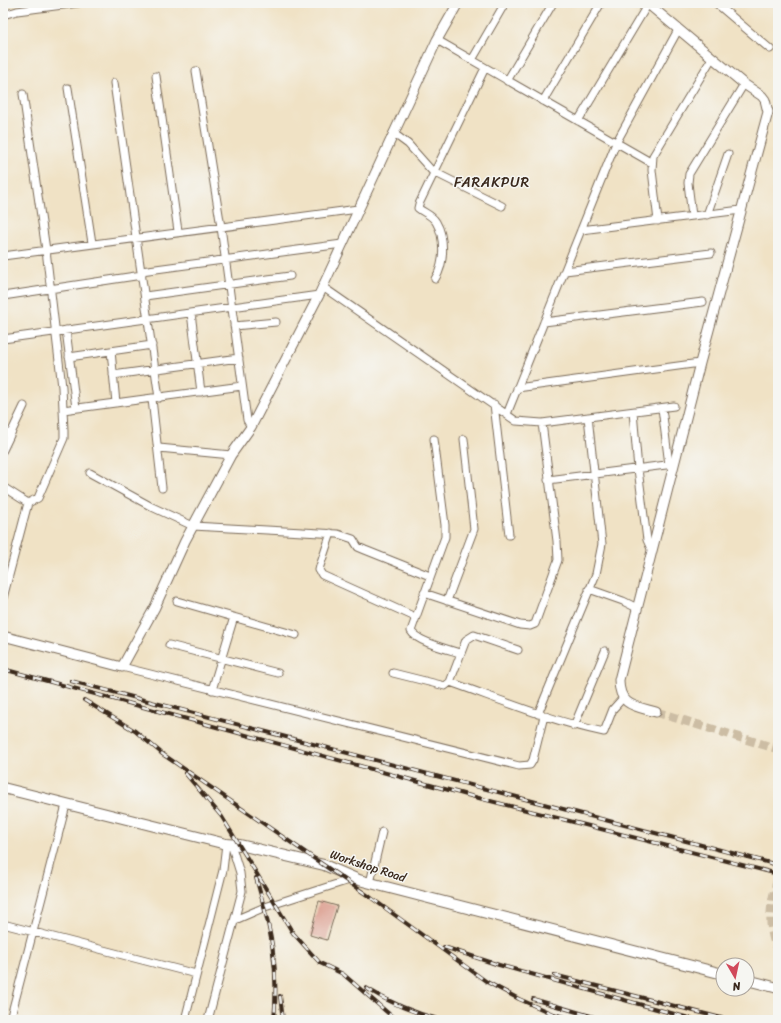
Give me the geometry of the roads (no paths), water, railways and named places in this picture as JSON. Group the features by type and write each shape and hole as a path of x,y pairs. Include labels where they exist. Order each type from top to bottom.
{"main road":[{"name":"Workshop Road","path":"3,788 66,805 324,865 359,880 715,972"},
{"path":"755,982 778,988"}],"street":[{"path":"3,15 17,11 78,3"},
{"path":"122,667 155,607 194,526 231,455 251,427 321,291 436,40 458,3"},
{"path":"472,60 505,3"},
{"path":"508,81 553,3"},
{"path":"543,101 600,3"},
{"path":"716,3 770,49"},
{"path":"578,121 648,4 744,84 762,96 765,100 768,112 671,465 652,551 618,680 623,698 631,705 656,712"},
{"path":"507,414 616,143 678,30"},
{"path":"436,40 652,163"},
{"path":"658,220 652,163 653,156 712,58"},
{"path":"435,279 441,270 442,241 436,222 418,208 485,68"},
{"path":"196,71 221,227 247,420 251,427"},
{"path":"156,76 178,231"},
{"path":"114,83 155,370 162,488"},
{"path":"692,216 688,183 689,174 744,84"},
{"path":"68,88 92,243"},
{"path":"3,598 28,503 38,498 64,438 63,410 46,250 23,94"},
{"path":"393,133 408,144 435,172 502,206"},
{"path":"707,214 728,154"},
{"path":"3,256 178,231 221,227 358,208"},
{"path":"581,230 741,210"},
{"path":"3,296 225,260 342,244"},
{"path":"565,271 711,253"},
{"path":"145,296 290,276"},
{"path":"3,339 232,307 321,291 494,404 516,421 542,423 674,406"},
{"path":"544,322 703,302"},
{"path":"191,312 201,392"},
{"path":"234,326 276,322"},
{"path":"66,330 76,408"},
{"path":"69,357 152,346"},
{"path":"111,351 116,403"},
{"path":"113,375 239,358"},
{"path":"517,388 700,363"},
{"path":"63,410 242,386"},
{"path":"494,404 509,535"},
{"path":"3,450 24,406"},
{"path":"662,408 671,465"},
{"path":"633,412 638,469 647,540 652,551"},
{"path":"3,636 212,690 526,766 530,765 541,715 596,574 602,544 588,417"},
{"path":"424,593 447,602 520,625 530,626 535,624 558,560 558,541 548,480 542,423"},
{"path":"3,430 10,435"},
{"path":"434,439 445,525 443,547 430,576 411,630 414,636 460,654"},
{"path":"447,602 474,529 464,439"},
{"path":"159,448 231,455"},
{"path":"548,480 671,465"},
{"path":"90,473 152,507 194,526 265,531 331,533 348,536 353,539 358,547 430,576"},
{"path":"3,487 28,503"},
{"path":"331,533 320,566 320,573 322,575 415,616"},
{"path":"590,589 623,601 637,608"},
{"path":"177,601 296,635"},
{"path":"212,690 234,617"},
{"path":"393,673 445,686 450,682 466,640 474,635 518,650"},
{"path":"169,645 278,673"},
{"path":"574,726 605,651"},
{"path":"450,682 574,726 604,732 613,708 623,698"},
{"path":"10,1020 66,805"},
{"path":"370,883 382,832"},
{"path":"208,1020 242,890 240,873 229,844"},
{"path":"185,1020 229,844"},
{"path":"235,920 265,907 346,881 359,880"},
{"path":"3,924 196,974"}],"tunnel":[{"path":"656,712 778,749"},
{"path":"778,879 773,897 771,915 772,933 778,951"}],"railway":[{"path":"3,669 467,795 778,874"},
{"path":"71,681 778,865"},
{"path":"84,700 135,731 165,756"},
{"path":"161,753 370,897 487,982 519,999 553,1014 575,1020"},
{"path":"185,773 222,817 293,933 320,963 343,974 396,1020"},
{"path":"256,878 270,931 275,982 274,1020"},
{"path":"444,947 499,965 696,1020"},
{"path":"554,975 729,1020"},
{"path":"366,988 402,1007 441,1020"},
{"path":"280,996 283,1020"},
{"path":"533,999 604,1020"}],"district":[{"name":"FARAKPUR","path":"492,182"}]}
